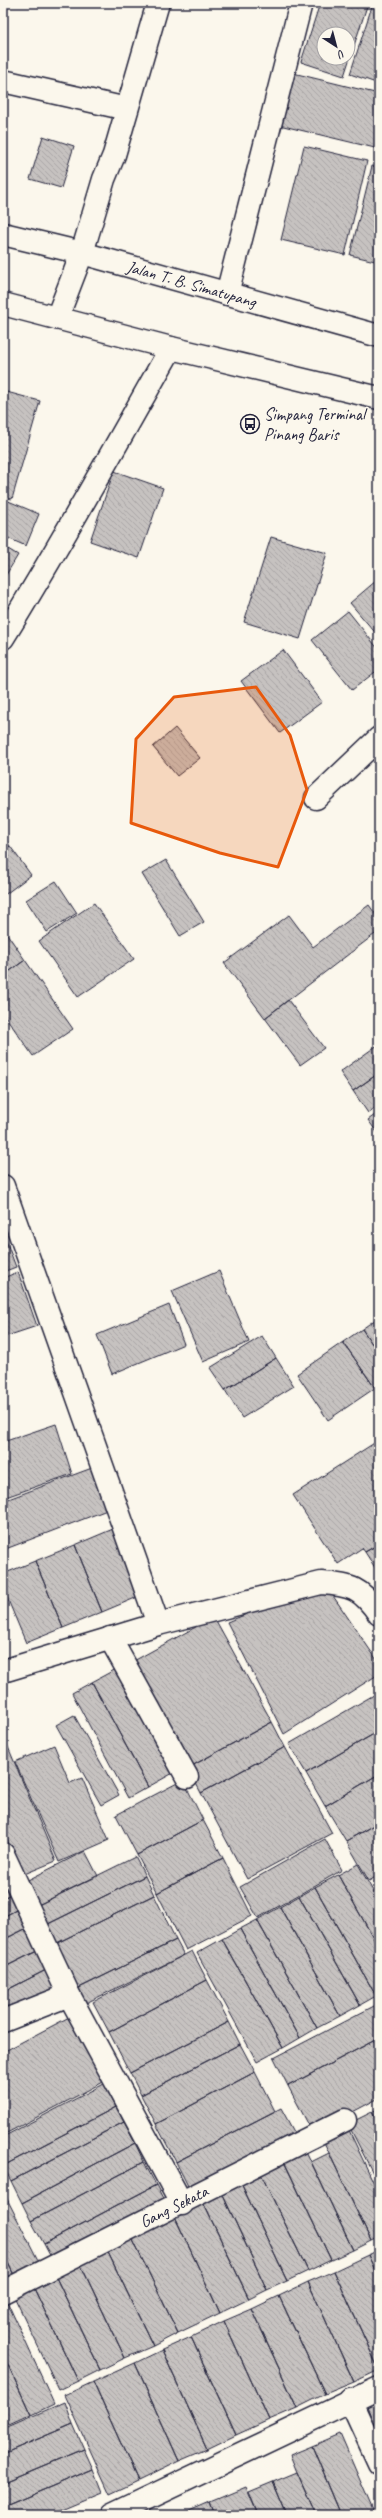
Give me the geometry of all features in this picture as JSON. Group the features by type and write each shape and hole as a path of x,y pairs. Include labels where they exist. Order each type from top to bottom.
{"street":[{"path":"56,318 82,253 158,3"},
{"path":"227,294 301,3"},
{"path":"3,81 127,109"},
{"name":"Jalan T. B. Simatupang","path":"3,234 82,253 379,336"},
{"path":"3,304 171,348 379,398"},
{"path":"3,638 54,556 84,500 171,348"},
{"path":"316,798 379,738"},
{"path":"3,1186 158,1624"},
{"path":"3,1671 158,1624 321,1583 346,1585 358,1590 370,1601 379,1614"},
{"path":"110,1638 186,1777"},
{"path":"3,1854 70,1995 182,2204"},
{"path":"3,2021 70,1995"},
{"name":"Gang Sekata","path":"3,2292 182,2204 345,2120"},
{"path":"112,2515 350,2400 379,2388"},
{"path":"350,2400 379,2463"}],"highlighted area":[{"path":"256,687 290,735 307,790 278,867 220,853 131,823 136,739 174,697"}],"building":[{"path":"320,3 368,3 356,40 356,26 316,26 316,66 347,66 344,76 301,62"},
{"path":"373,3 379,3 379,84 350,74 353,66 356,66 356,55"},
{"path":"289,72 379,94 379,149 275,124"},
{"path":"43,136 74,146 61,188 30,179"},
{"path":"304,146 367,161 345,255 281,240"},
{"path":"372,166 379,167 379,262 350,255"},
{"path":"3,391 40,401 12,499 3,497"},
{"path":"114,471 163,488 139,558 90,541"},
{"path":"6,500 39,514 26,546 3,536 3,508"},
{"path":"271,537 327,553 300,639 244,622"},
{"path":"3,546 18,555 3,580"},
{"path":"377,580 379,583 379,637 350,603"},
{"path":"348,611 379,650 379,669 352,690 312,640"},
{"path":"283,650 322,702 280,733 241,681"},
{"path":"175,728 200,758 177,776 153,747"},
{"path":"3,836 10,846 3,852"},
{"path":"10,846 31,875 3,896 3,852"},
{"path":"166,860 204,922 180,936 142,874"},
{"path":"56,881 77,913 47,932 26,900"},
{"path":"94,903 134,959 78,997 39,941"},
{"path":"369,905 379,919 379,931 265,1018 224,963 289,915 313,947"},
{"path":"3,928 25,960 3,976"},
{"path":"25,960 73,1029 33,1056 3,1013 3,976"},
{"path":"288,1000 324,1048 300,1065 265,1018"},
{"path":"379,1044 379,1073 353,1091 340,1072"},
{"path":"379,1073 379,1105 368,1113 353,1091"},
{"path":"379,1112 379,1135 368,1120"},
{"path":"5,1238 16,1267 3,1272 3,1239"},
{"path":"219,1271 249,1342 203,1362 172,1291"},
{"path":"18,1272 37,1326 7,1336 3,1326 3,1278"},
{"path":"169,1305 184,1344 112,1374 97,1335"},
{"path":"379,1317 379,1354 362,1329"},
{"path":"362,1329 379,1354 379,1385 375,1388 343,1342"},
{"path":"262,1336 276,1358 225,1390 210,1368"},
{"path":"343,1342 375,1388 328,1420 297,1374"},
{"path":"276,1358 294,1386 242,1418 225,1390"},
{"path":"56,1424 72,1474 3,1498 3,1442"},
{"path":"379,1440 379,1544 365,1552 362,1548 338,1564 293,1495"},
{"path":"92,1468 107,1510 3,1550 3,1501"},
{"path":"113,1529 140,1596 102,1612 75,1545"},
{"path":"379,1544 379,1574 365,1552"},
{"path":"75,1545 102,1612 63,1628 35,1561"},
{"path":"35,1561 63,1628 26,1643 3,1588 3,1574"},
{"path":"307,1590 331,1593 379,1663 379,1674 284,1734 227,1622"},
{"path":"214,1617 272,1722 188,1768 130,1663"},
{"path":"118,1668 175,1772 148,1787 92,1682"},
{"path":"92,1682 148,1787 128,1798 72,1693"},
{"path":"379,1692 379,1731 306,1773 289,1744"},
{"path":"74,1715 119,1795 101,1805 56,1725"},
{"path":"272,1722 285,1747 201,1793 188,1768"},
{"path":"379,1731 379,1774 325,1806 306,1773"},
{"path":"3,1735 56,1861 22,1875 3,1829"},
{"path":"54,1745 70,1783 82,1778 109,1840 59,1862 15,1762"},
{"path":"285,1747 332,1833 247,1879 201,1793"},
{"path":"379,1774 379,1822 346,1841 325,1806"},
{"path":"183,1780 203,1820 137,1855 116,1815"},
{"path":"203,1820 223,1858 157,1893 137,1855"},
{"path":"379,1822 379,1875 369,1881 346,1841"},
{"path":"325,1839 342,1870 258,1918 240,1887"},
{"path":"85,1851 98,1876 36,1906 24,1882"},
{"path":"135,1857 145,1876 46,1925 36,1906"},
{"path":"223,1858 252,1916 186,1950 157,1893"},
{"path":"358,1864 379,1902 379,1948 338,1875"},
{"path":"338,1875 379,1948 379,1994 376,1996 315,1887"},
{"path":"145,1876 154,1895 55,1944 46,1925"},
{"path":"3,1879 11,1894 3,1898"},
{"path":"379,1879 379,1891 374,1882"},
{"path":"315,1887 376,1996 360,2005 299,1896"},
{"path":"11,1894 18,1909 3,1917 3,1898"},
{"path":"154,1895 176,1940 77,1989 55,1944"},
{"path":"299,1896 360,2005 340,2016 280,1907"},
{"path":"280,1907 340,2016 317,2028 257,1920"},
{"path":"18,1909 27,1928 3,1940 3,1917"},
{"path":"257,1920 317,2028 300,2038 240,1929"},
{"path":"27,1928 39,1950 3,1968 3,1940"},
{"path":"240,1929 300,2038 283,2048 222,1939"},
{"path":"222,1939 283,2048 257,2062 197,1953"},
{"path":"176,1940 184,1955 84,2004 77,1989"},
{"path":"39,1950 48,1969 3,1992 3,1968"},
{"path":"192,1951 207,1980 109,2032 93,2002"},
{"path":"48,1969 59,1992 3,2020 3,1992"},
{"path":"207,1980 229,2022 130,2073 109,2032"},
{"path":"376,2005 379,2010 379,2038 288,2086 274,2058"},
{"path":"73,2015 107,2080 3,2135 3,2052"},
{"path":"229,2022 240,2044 141,2095 130,2073"},
{"path":"379,2038 379,2098 313,2133 288,2086"},
{"path":"240,2044 255,2072 156,2124 141,2095"},
{"path":"255,2072 275,2111 176,2162 156,2124"},
{"path":"104,2084 116,2107 3,2166 3,2137"},
{"path":"116,2107 124,2122 11,2181 3,2166"},
{"path":"281,2108 299,2141 193,2196 176,2162"},
{"path":"379,2108 379,2125 372,2112"},
{"path":"372,2112 379,2125 379,2185 348,2124"},
{"path":"124,2122 135,2143 22,2203 11,2181"},
{"path":"347,2126 379,2194 379,2237 371,2241 322,2138"},
{"path":"135,2143 144,2162 31,2221 22,2203"},
{"path":"306,2151 353,2250 331,2260 284,2162"},
{"path":"329,2153 371,2241 353,2250 311,2162"},
{"path":"283,2159 331,2260 308,2271 259,2170"},
{"path":"144,2162 156,2185 44,2244 31,2221"},
{"path":"259,2170 308,2271 287,2281 239,2179"},
{"path":"239,2179 287,2281 267,2290 220,2189"},
{"path":"156,2185 167,2206 55,2265 44,2244"},
{"path":"220,2189 267,2290 249,2299 201,2198"},
{"path":"3,2191 42,2268 17,2281 3,2253"},
{"path":"201,2198 249,2299 220,2313 172,2211"},
{"path":"172,2211 220,2313 178,2333 129,2232"},
{"path":"129,2232 178,2333 153,2346 104,2244"},
{"path":"104,2244 153,2346 125,2358 77,2257"},
{"path":"379,2250 379,2279 368,2255"},
{"path":"3,2253 17,2281 3,2288"},
{"path":"368,2255 379,2279 379,2370 334,2271"},
{"path":"77,2257 125,2358 100,2370 52,2269"},
{"path":"52,2269 100,2370 78,2381 30,2280"},
{"path":"334,2271 379,2370 354,2382 308,2282"},
{"path":"30,2280 78,2381 59,2390 10,2288"},
{"path":"308,2282 354,2382 325,2394 279,2296"},
{"path":"279,2296 325,2394 297,2408 252,2309"},
{"path":"5,2297 54,2404 31,2415 3,2354 3,2298"},
{"path":"252,2309 297,2408 269,2420 224,2321"},
{"path":"224,2321 269,2420 236,2435 191,2337"},
{"path":"191,2337 236,2435 207,2449 162,2350"},
{"path":"162,2350 207,2449 179,2461 135,2363"},
{"path":"3,2354 31,2415 9,2425 3,2411"},
{"path":"135,2363 179,2461 138,2481 93,2382"},
{"path":"93,2382 138,2481 110,2494 65,2395"},
{"path":"379,2389 379,2437 363,2396"},
{"path":"65,2402 73,2424 3,2454 3,2429"},
{"path":"73,2424 84,2449 3,2483 3,2454"},
{"path":"340,2434 375,2515 341,2515 312,2446"},
{"path":"312,2446 341,2515 316,2515 297,2472 290,2455"},
{"path":"84,2449 93,2469 3,2507 3,2483"},
{"path":"93,2469 102,2492 47,2515 3,2515 3,2507"},
{"path":"297,2472 316,2515 287,2515 273,2482"},
{"path":"273,2482 287,2515 258,2515 249,2492"},
{"path":"246,2487 258,2515 215,2515 210,2502"},
{"path":"210,2502 215,2515 180,2515"}],"place":[{"name":"Simpang Terminal Pinang Baris","path":"250,424"}]}
